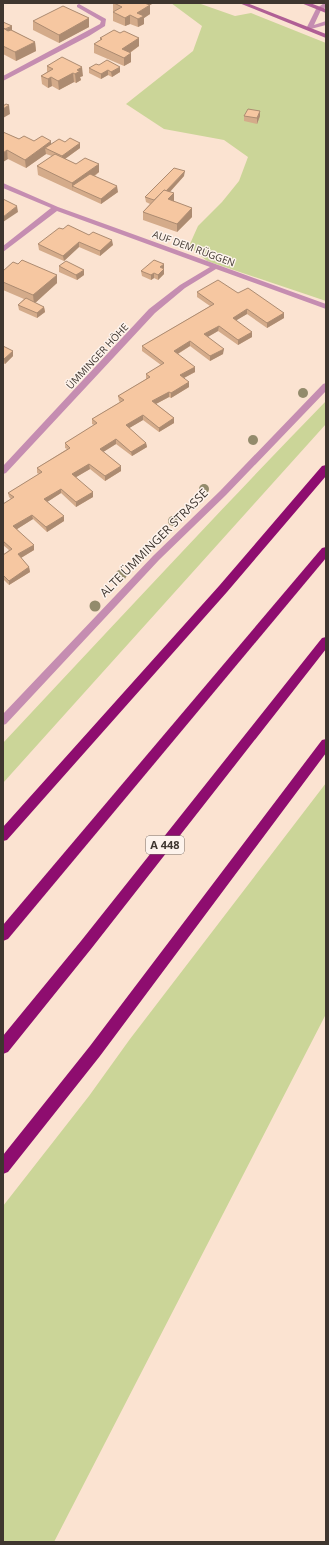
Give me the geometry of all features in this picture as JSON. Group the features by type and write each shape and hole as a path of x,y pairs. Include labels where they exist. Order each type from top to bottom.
{"highway":[{"path":"3,836 223,589 326,468"},
{"path":"3,936 326,550"},
{"name":"A 448","path":"3,1047 91,939 326,641"},
{"path":"3,1167 95,1051 326,744"}],"main road":[{"path":"242,3 326,36"},
{"path":"304,3 326,11"}],"street":[{"path":"309,29 319,9 326,4"},
{"path":"3,79 88,36 103,25 104,20 78,6"},
{"path":"309,29 326,23"},
{"name":"AUF DEM RÜGGEN","path":"3,185 56,208 326,307"},
{"path":"3,250 56,208"},
{"name":"ÜMMINGER HÖHE","path":"3,471 152,311 194,278 215,267"},
{"name":"ALTE ÜMMINGER STRASSE","path":"3,721 156,558 223,493 326,386"}],"green space":[{"path":"171,3 198,3 235,16 251,13 326,43 326,301 207,261 189,246 198,226 222,202 239,181 248,157 224,140 164,129 126,104 193,51 202,26"},
{"path":"326,401 326,424 3,783 3,743 204,528"},
{"path":"326,783 326,1014 54,1542 3,1542 3,1206 89,1096 130,1039"}],"building":[{"path":"114,3 144,3 150,5 137,13 144,16 138,19 130,15 125,18 113,12 122,7"},
{"path":"63,6 89,18 59,35 33,21"},
{"path":"3,22 12,26 5,29 3,28"},
{"path":"3,28 8,31 11,30 35,42 15,52 3,46"},
{"path":"114,30 120,33 124,31 139,38 122,49 131,53 124,58 94,44 102,39 100,38"},
{"path":"62,57 82,67 77,70 80,71 58,81 51,77 48,79 41,76 53,69 47,66"},
{"path":"107,60 120,67 111,72 108,70 101,74 89,68 96,64 99,65"},
{"path":"6,104 9,105 3,109 3,106"},
{"path":"248,109 260,111 257,118 244,116"},
{"path":"3,132 19,139 24,136 34,141 42,136 51,141 25,160 7,150 3,153"},
{"path":"70,138 80,143 62,156 45,148 59,139 65,142"},
{"path":"55,154 76,164 85,158 99,164 72,183 37,166"},
{"path":"174,168 185,171 166,191 164,190 154,200 145,197"},
{"path":"90,174 117,186 101,199 72,186"},
{"path":"164,190 174,193 168,199 192,208 177,224 143,212"},
{"path":"3,199 17,206 3,217"},
{"path":"68,225 89,235 93,232 112,240 100,251 79,242 63,256 38,244 59,228 63,229"},
{"path":"22,260 57,275 33,295 3,282 3,271 13,262 18,264"},
{"path":"154,260 164,264 160,267 164,269 158,275 154,273 151,275 141,271"},
{"path":"66,261 84,270 76,275 59,266"},
{"path":"218,280 238,293 248,288 284,313 267,323 247,309 233,318 252,332 238,340 219,326 204,334 224,349 210,356 190,341 174,351 195,367 180,375 189,382 171,393 169,392 152,401 174,418 159,428 143,415 126,425 146,443 131,452 116,439 100,449 121,466 105,476 89,464 72,474 93,492 76,502 61,489 44,499 64,516 46,527 32,515 13,526 34,545 18,554 29,567 9,581 3,575 3,555 12,549 3,541 3,504 14,497 8,493 42,472 37,468 70,448 65,443 97,423 92,419 124,400 118,396 150,377 146,374 164,363 142,346 214,304 197,292"},
{"path":"26,298 44,307 37,313 18,305"},
{"path":"3,346 13,351 4,359 3,359"}]}
